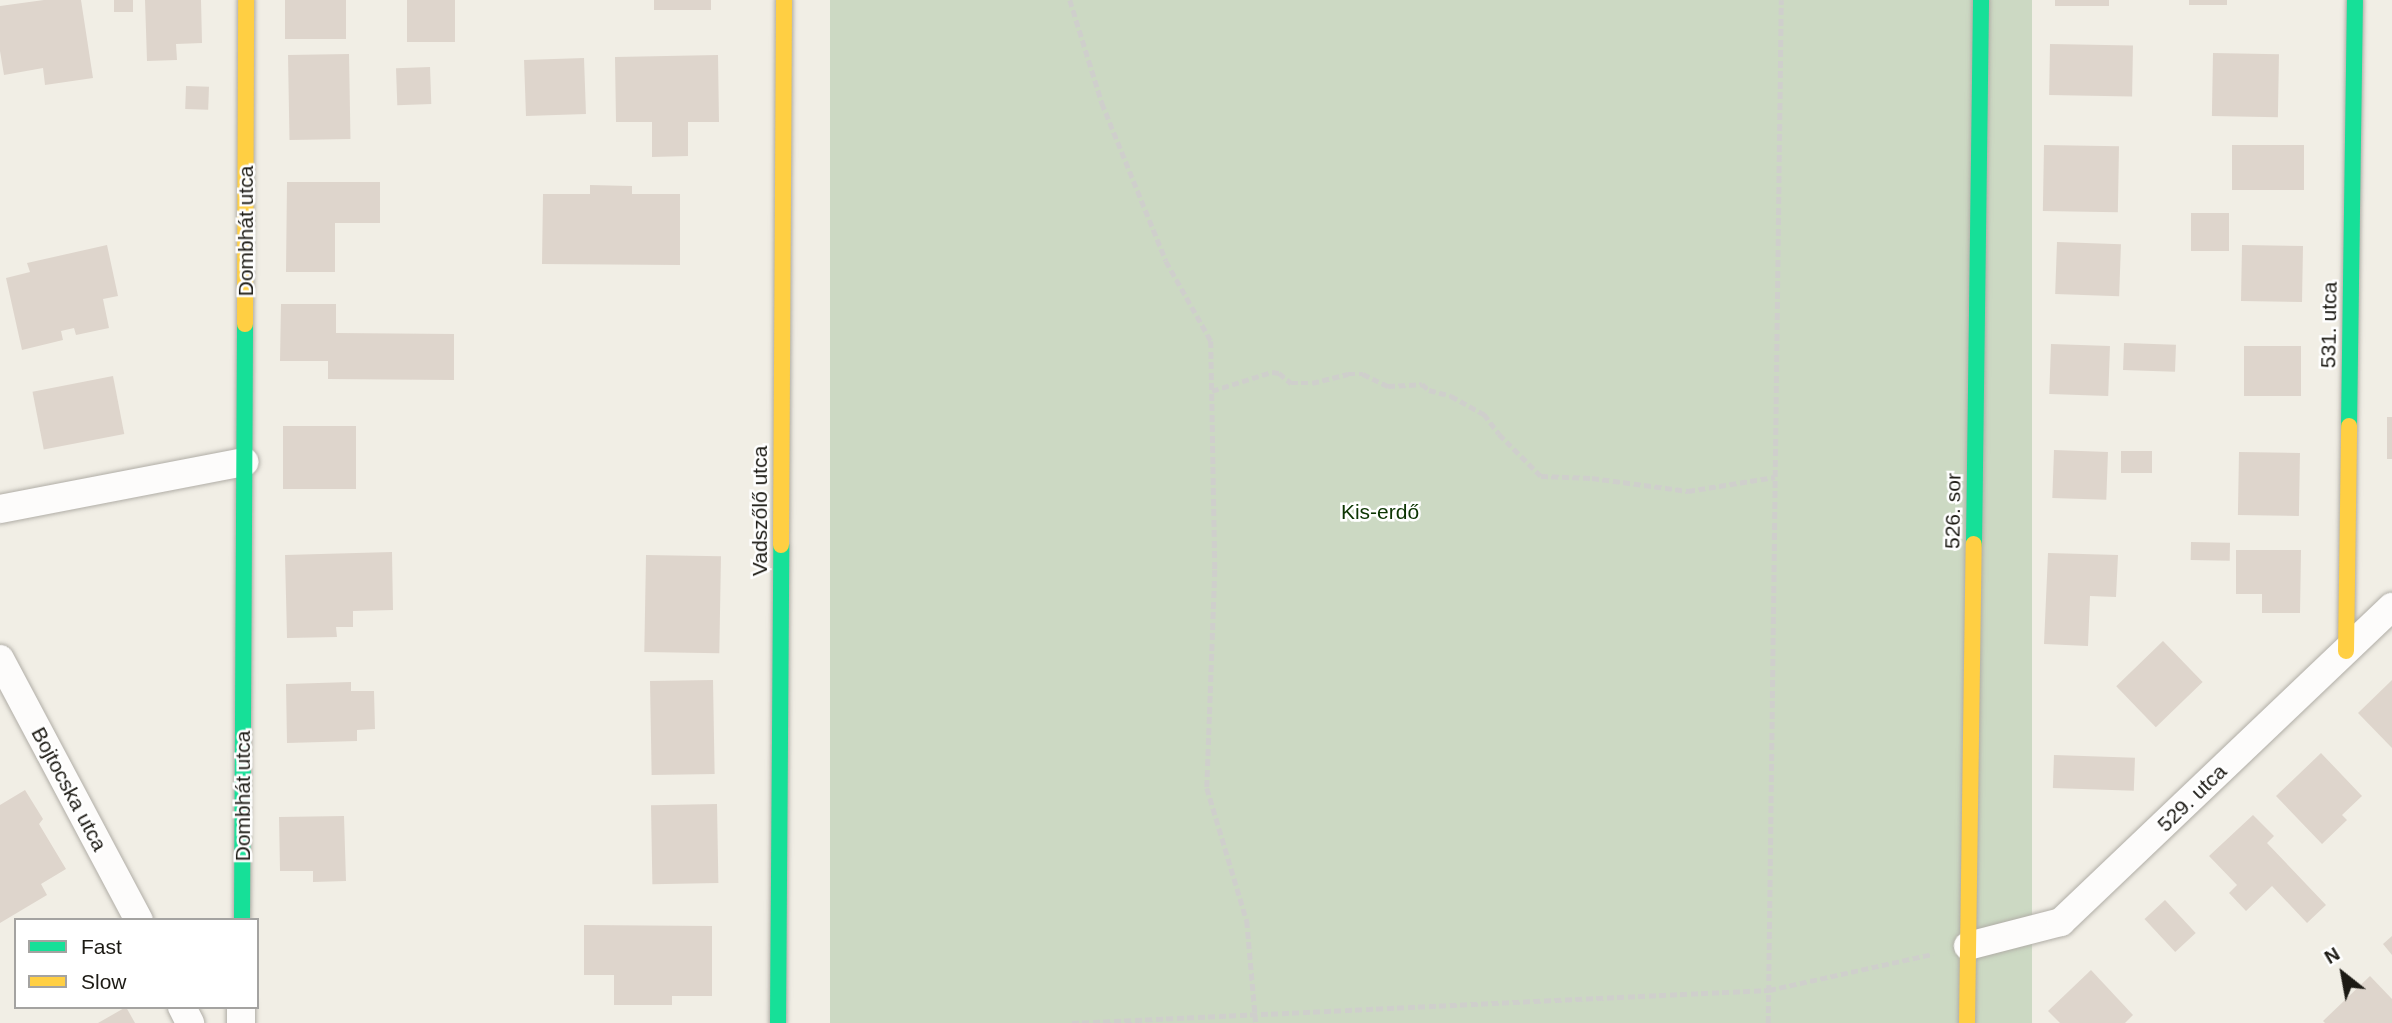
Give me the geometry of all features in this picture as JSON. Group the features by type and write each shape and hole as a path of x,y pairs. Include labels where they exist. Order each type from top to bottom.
{"street":[{"name":"Dombhát utca","path":"242,918 246,0"},
{"name":"Vadszőlő utca","path":"778,1023 784,0"},
{"name":"526. sor","path":"1967,1023 1981,0"},
{"name":"531. utca","path":"2346,651 2355,0"},
{"path":"0,509 245,462"},
{"name":"529. utca","path":"1968,946 2061,922 2392,607"},
{"name":"Bojtocska utca","path":"0,659 138,918"}],"path":[{"path":"1070,0 1102,103 1166,261 1211,341 1215,570 1208,788 1247,921 1256,1023"},
{"path":"1768,1023 1781,0"},
{"path":"1212,391 1272,372 1279,373 1291,383 1312,383 1348,373 1363,374 1388,386 1422,384 1429,390 1451,396 1484,414 1499,434 1541,476 1592,478 1689,491 1775,477"},
{"path":"1072,1023 1769,990 1968,946"}],"green space":[{"name":"Kis-erdő","path":"830,0 2032,0 2032,1023 830,1023"}],"building":[{"path":"44,0 81,0 93,78 45,85 43,68 4,75 0,51 0,6"},
{"path":"114,0 133,0 133,12 114,12"},
{"path":"145,0 201,0 202,43 176,44 177,60 147,61"},
{"path":"285,0 346,0 346,39 285,39"},
{"path":"407,0 455,0 455,42 407,42"},
{"path":"654,0 711,0 711,10 654,10"},
{"path":"2055,0 2109,0 2109,6 2055,6"},
{"path":"2189,0 2227,0 2227,5 2189,5"},
{"path":"2050,44 2133,45 2132,96 2049,95"},
{"path":"2213,53 2279,54 2278,117 2212,116"},
{"path":"349,54 350,139 289,140 288,55"},
{"path":"718,55 719,122 688,122 688,156 652,157 652,122 616,122 615,57"},
{"path":"584,58 586,114 526,116 524,60"},
{"path":"430,67 431,104 397,105 396,68"},
{"path":"186,86 209,87 208,110 185,109"},
{"path":"2044,145 2119,146 2118,212 2043,211"},
{"path":"2232,145 2304,145 2304,190 2232,190"},
{"path":"287,182 380,182 380,223 335,223 335,272 286,272"},
{"path":"590,185 632,186 632,194 680,194 680,265 542,264 543,194 590,194"},
{"path":"2191,213 2229,213 2229,251 2191,251"},
{"path":"2057,242 2121,244 2119,296 2055,294"},
{"path":"107,245 118,296 103,299 109,328 76,335 74,328 61,331 63,340 22,350 6,278 30,272 27,263"},
{"path":"2242,245 2303,246 2302,302 2241,301"},
{"path":"281,304 336,304 336,333 454,334 454,380 328,379 328,361 280,361"},
{"path":"2124,343 2176,345 2175,372 2123,370"},
{"path":"2051,344 2110,346 2108,396 2049,394"},
{"path":"2244,346 2301,346 2301,396 2244,396"},
{"path":"113,376 124,434 44,450 33,392"},
{"path":"2387,417 2392,417 2392,459 2387,459"},
{"path":"283,426 356,426 356,489 283,489"},
{"path":"2054,450 2108,452 2106,500 2052,498"},
{"path":"2121,451 2152,451 2152,473 2121,473"},
{"path":"2239,452 2300,453 2299,516 2238,515"},
{"path":"2191,542 2230,543 2230,561 2191,560"},
{"path":"2236,550 2301,550 2300,613 2262,613 2262,594 2236,594"},
{"path":"392,552 393,610 353,611 353,627 336,627 337,637 287,638 285,555"},
{"path":"2048,553 2118,555 2116,597 2090,596 2088,646 2044,644"},
{"path":"646,555 721,556 719,653 644,652"},
{"path":"2163,641 2203,682 2156,727 2116,686"},
{"path":"713,680 715,774 652,775 650,681"},
{"path":"2392,680 2392,748 2358,713"},
{"path":"351,682 351,691 374,691 375,729 357,730 357,741 287,743 286,684"},
{"path":"2321,753 2362,796 2342,815 2347,820 2322,844 2276,796"},
{"path":"2054,755 2135,758 2134,791 2053,788"},
{"path":"25,790 43,819 39,824 66,869 41,884 47,895 0,923 0,805"},
{"path":"717,804 718,883 652,884 651,805"},
{"path":"2253,815 2274,836 2267,843 2326,905 2307,923 2272,886 2246,911 2229,893 2237,885 2209,856"},
{"path":"344,816 346,881 313,882 313,871 280,871 279,817"},
{"path":"2165,900 2196,933 2175,952 2145,919"},
{"path":"584,925 712,926 712,996 672,996 672,1005 614,1005 614,975 584,975"},
{"path":"2392,936 2392,955 2383,944"},
{"path":"2091,970 2133,1015 2125,1023 2060,1023 2048,1011"},
{"path":"2370,976 2392,999 2392,1023 2323,1021"},
{"path":"127,1009 135,1023 98,1023"}],"traffic: fast":[{"path":"1974,544 1981,0"},
{"path":"2349,426 2355,0"},
{"path":"242,918 245,324"},
{"path":"778,1023 781,545"}],"traffic: slow":[{"path":"245,324 246,0"},
{"path":"781,545 784,0"},
{"path":"2346,651 2349,426"},
{"path":"1967,1023 1974,544"}]}
